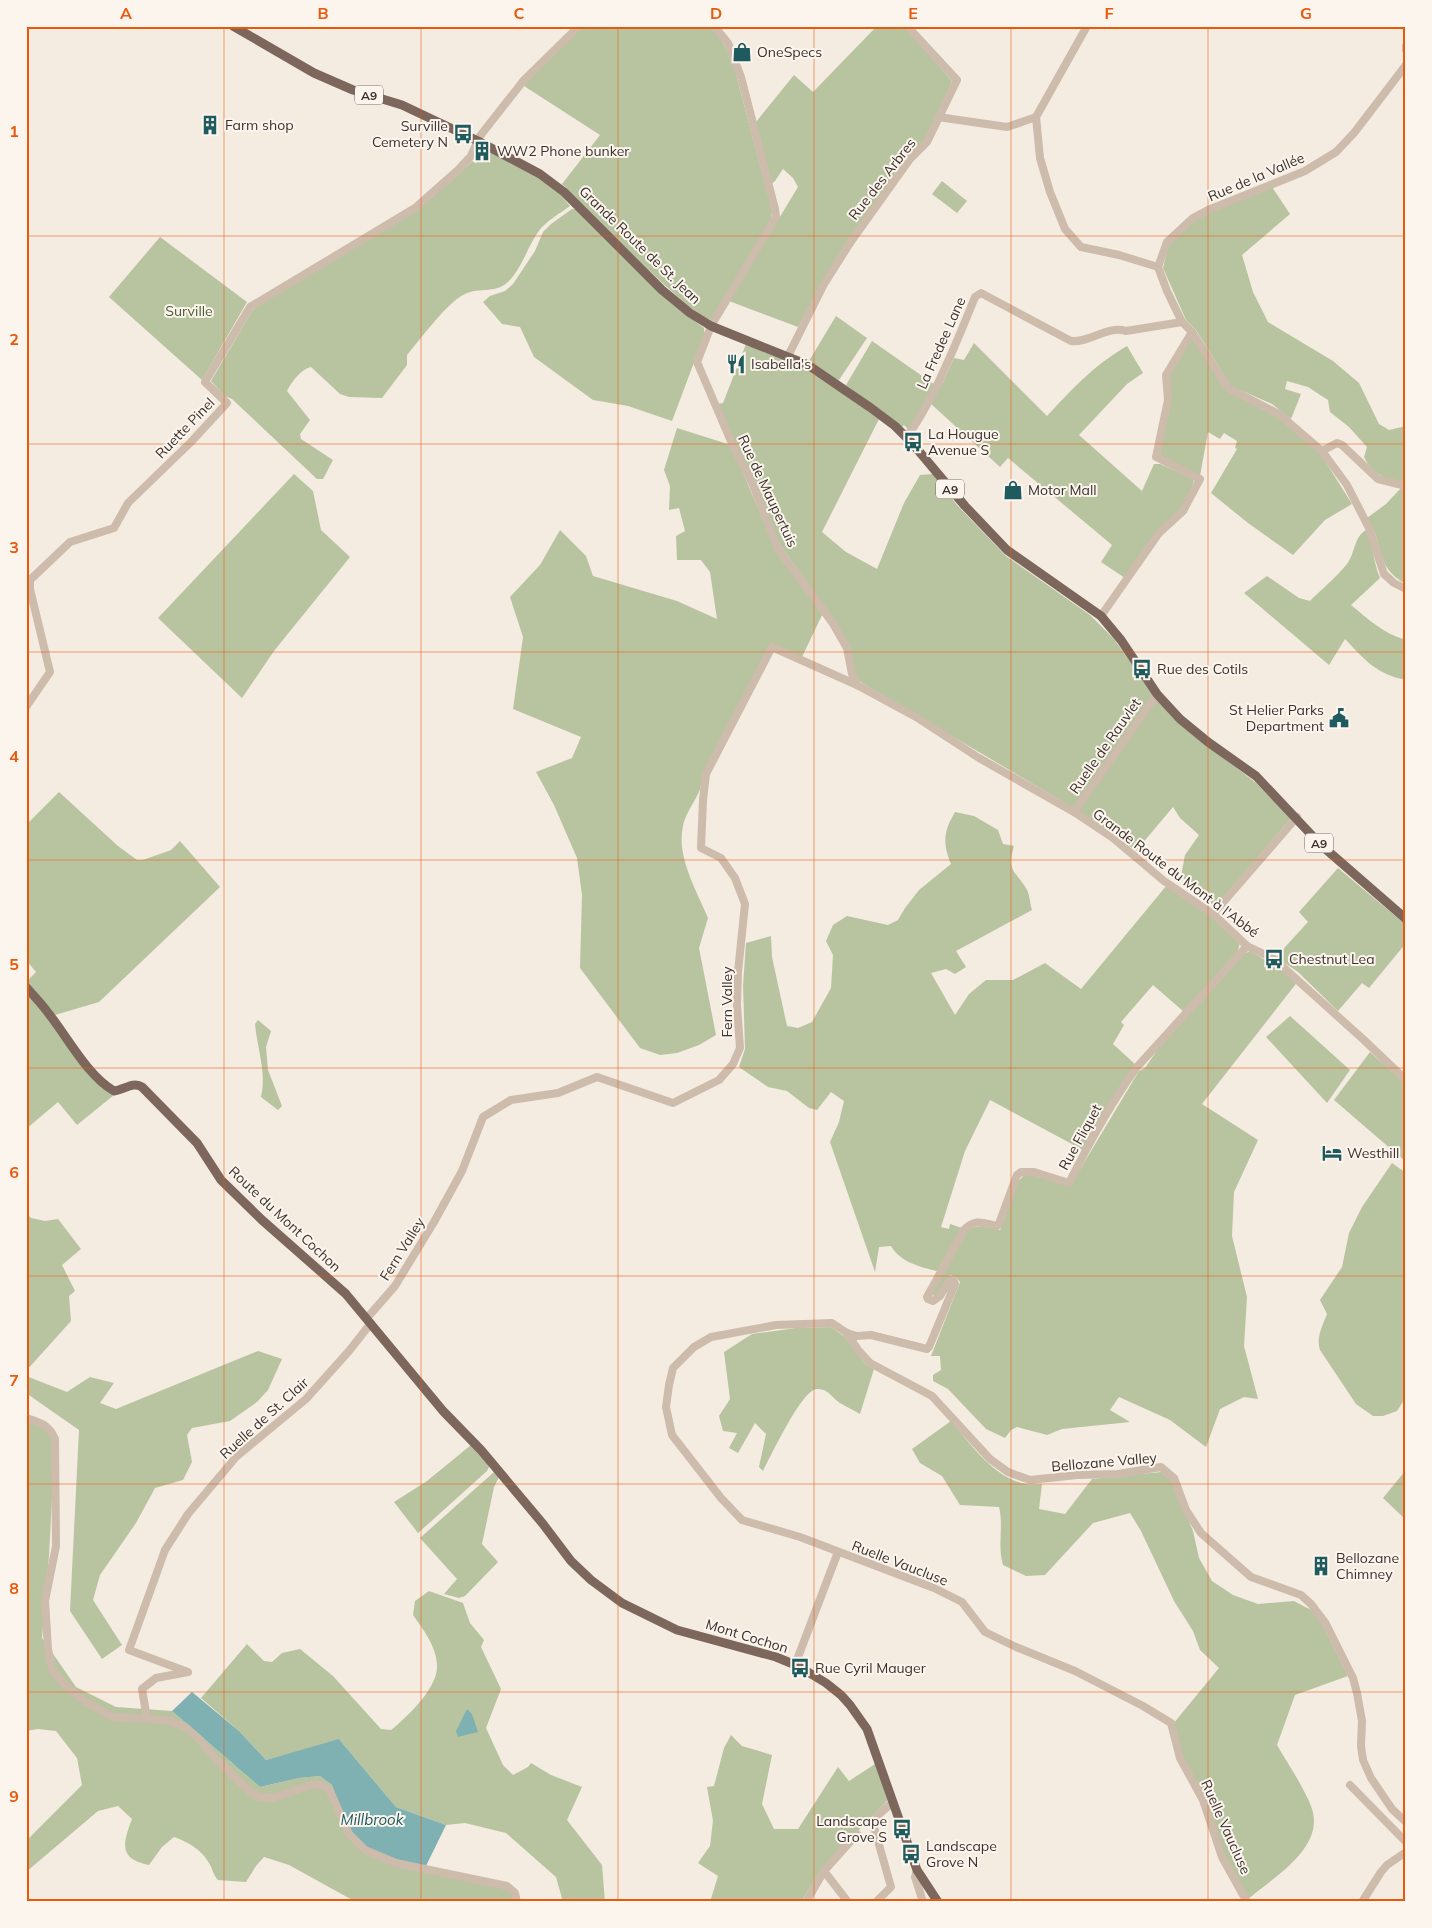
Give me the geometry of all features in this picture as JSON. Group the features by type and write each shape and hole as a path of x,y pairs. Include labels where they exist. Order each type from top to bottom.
{"main road":[{"name":"Grande Route de St. Jean","path":"233,26 314,74 353,90 402,105 478,141 552,182 662,290 690,313 711,326 808,365 871,408 906,437 964,506 1007,550 1101,616 1121,640 1157,694 1180,719 1208,742 1256,776 1297,817 1321,845 1406,919"},
{"name":"Route du Mont Cochon","path":"26,987 96,1076 114,1091 134,1085 142,1087 196,1143 221,1180 262,1220 341,1289 444,1412 481,1450"},
{"name":"Mont Cochon","path":"481,1450 543,1524 571,1561 591,1580 622,1603 676,1630 755,1650 794,1665 826,1683 841,1695 863,1722 917,1870 938,1902"}],"street":[{"path":"478,141 524,80 579,26"},
{"name":"Rue de Maupertuis","path":"714,26 728,43 741,77 776,217 711,326 697,362 733,446 753,485 778,548 832,622 847,648 856,685"},
{"name":"Rue des Arbres","path":"788,356 824,284 850,243 910,159 927,142 957,80 907,26"},
{"path":"1087,26 1036,117 1040,158 1050,192 1065,229 1081,247 1118,255 1158,267 1182,322 1192,332 1228,388 1279,414 1322,450 1347,485 1369,528 1384,574 1394,583 1406,589"},
{"name":"Rue de la Vallée","path":"1158,267 1167,242 1193,218 1208,210 1305,171 1336,152 1354,133 1406,65"},
{"path":"938,117 1008,128 1036,117"},
{"name":"Ruette Pinel","path":"26,707 50,672 30,589 30,580 70,542 114,528 128,503 191,442 227,403 205,382 250,307 415,208 458,170 471,156 478,141"},
{"name":"La Fredee Lane","path":"906,437 914,428 937,386 955,349 975,297 981,293 1070,340 1081,342 1117,328 1126,331 1182,322"},
{"path":"1101,616 1159,533 1183,511 1200,480 1156,457 1168,400 1166,375 1192,332"},
{"path":"1322,450 1337,443 1342,445 1378,479 1406,486"},
{"name":"Fern Valley","path":"368,1320 395,1286 434,1222 462,1172 483,1117 511,1100 558,1093 597,1077 673,1103 719,1080 734,1064 740,1048 737,1005 738,972 745,904 735,878 721,858 701,848 706,774 772,648 856,685"},
{"name":"Grande Route du Mont à l'Abbé","path":"856,685 916,717 980,758 1074,812 1113,838 1164,880 1212,914 1247,946 1274,959 1406,1080"},
{"name":"Ruelle de Rauvlet","path":"1074,812 1157,694"},
{"path":"1212,914 1297,817"},
{"name":"Rue Fliquet","path":"847,1333 857,1336 871,1335 927,1349 955,1284 954,1281 950,1280 940,1296 933,1301 927,1297 964,1230 970,1223 978,1222 997,1226 999,1224 1017,1175 1021,1172 1034,1172 1069,1183 1099,1127 1137,1067 1247,946"},
{"name":"Ruelle de St. Clair","path":"147,1719 142,1689 156,1678 188,1672 129,1650 165,1550 188,1514 236,1457 306,1399 349,1351 368,1320"},
{"name":"Bellozane Valley","path":"832,1323 847,1333 858,1350 870,1363 932,1396 990,1459 1008,1472 1030,1480 1077,1475 1118,1474 1161,1467 1170,1473 1174,1478 1186,1510 1201,1533 1251,1576 1301,1595 1311,1604 1326,1624 1353,1678 1362,1721 1361,1746 1363,1760 1392,1809 1406,1822"},
{"name":"Ruelle Vaucluse","path":"832,1323 776,1325 746,1329 711,1337 694,1347 673,1368 666,1407 672,1435 721,1498 742,1520 800,1537 934,1588 962,1602 985,1632 1083,1676 1143,1706 1171,1723 1180,1758 1203,1800 1222,1856 1248,1902"},
{"path":"26,1418 44,1424 52,1430 55,1439 56,1546 45,1601 48,1650 52,1670 66,1686 86,1702 112,1717 164,1720 184,1726 198,1738 218,1762 243,1785 260,1797 272,1798 314,1784 324,1786 330,1792 349,1834 365,1850 396,1864 507,1886 515,1893 517,1902"},
{"path":"794,1665 838,1552"},
{"path":"1350,1786 1406,1842"},
{"path":"876,1902 891,1886 874,1827 877,1816 893,1802"},
{"path":"806,1902 824,1871 857,1834"},
{"path":"1362,1902 1387,1865 1406,1852"},
{"path":"917,1870 915,1877 923,1902"},
{"path":"824,1871 848,1902"}],"green space":[{"path":"583,26 711,26 732,59 772,211 771,221 712,320 701,315 684,302 562,184 600,135 524,86 540,67"},
{"path":"877,26 904,26 952,81 926,140 825,279 798,327 729,301 798,187 793,178 783,169 770,185 756,122 794,75 813,92"},
{"path":"489,151 554,187 570,206 541,228 517,271 508,282 498,288 465,294 442,313 407,355 407,365 382,398 349,397 340,394 311,367 304,370 297,377 287,391 310,420 300,434 301,439 333,460 323,479 317,479 232,399 225,396 211,381 252,311 259,305 422,206 472,161 476,163"},
{"path":"942,181 967,201 957,213 932,194"},
{"path":"1272,187 1290,214 1242,255 1253,292 1268,322 1333,361 1359,383 1379,424 1389,430 1406,426 1406,483 1376,473 1364,457 1367,447 1349,427 1330,412 1328,400 1308,387 1287,381 1285,389 1301,394 1291,419 1272,404 1231,386 1196,330 1186,320 1163,268 1169,243 1195,220 1209,212"},
{"path":"572,209 576,209 672,304 704,328 704,336 672,421 628,406 593,400 534,357 520,327 502,324 483,302 490,296 505,291 513,284 535,251 543,232"},
{"name":"Surville","path":"160,237 247,302 202,380 109,297"},
{"path":"836,316 867,338 839,380 809,361"},
{"path":"1192,336 1226,390 1277,417 1320,453 1352,504 1325,520 1293,555 1248,523 1211,493 1237,449 1235,448 1237,441 1224,433 1220,439 1208,432 1200,476 1159,456 1169,375"},
{"path":"872,341 935,385 909,430 904,425 901,428 846,385"},
{"path":"974,343 1047,416 1094,369 1127,346 1143,373 1127,384 1079,435 1142,491 1154,464 1160,464 1194,479 1184,504 1175,517 1125,578 1101,562 1112,545 1008,458 1000,467 930,403 943,382 954,358 964,360"},
{"path":"746,344 798,364 879,419 822,532 846,552 877,569 904,503 920,475 933,474 957,505 1006,556 1090,615 1114,639 1158,701 1216,752 1256,783 1291,818 1215,907 1181,876 1185,855 1199,835 1180,818 1173,807 1136,851 1114,834 1072,807 857,679 834,619 780,545 717,404 723,403"},
{"path":"677,428 731,445 776,550 823,613 802,657 770,644 704,773 698,795 685,819 682,850 693,885 708,918 699,948 716,1035 699,1045 677,1053 660,1055 640,1048 580,968 582,895 577,858 554,805 536,772 572,758 581,737 513,709 523,637 510,597 540,565 560,530 586,556 593,576 677,601 717,619 710,572 701,560 677,560 676,536 685,531 679,508 669,510 670,486 664,470"},
{"path":"294,474 313,491 321,530 350,557 274,651 242,698 158,618"},
{"path":"1401,488 1406,489 1406,584 1396,577 1384,563 1373,528 1367,518 1386,504"},
{"path":"1366,530 1380,578 1351,605 1383,630 1406,640 1406,680 1379,670 1365,660 1345,639 1329,665 1244,593 1267,576 1299,598 1310,601 1349,561 1360,536"},
{"path":"59,792 118,846 137,860 143,860 171,850 180,841 220,887 99,1002 55,1015 26,982 36,972 26,960 26,825"},
{"path":"955,812 974,816 998,830 1003,844 1014,846 1011,861 1013,871 1027,890 1032,910 956,951 966,967 955,974 946,969 931,973 955,1015 969,994 986,980 1013,980 1045,963 1081,989 1167,885 1209,914 1240,943 1237,953 1183,1011 1153,985 1121,1022 1124,1025 1113,1044 1136,1065 1083,1150 990,1100 965,1151 941,1227 949,1229 950,1224 962,1228 937,1271 917,1266 905,1260 891,1246 879,1247 875,1272 830,1142 839,1122 844,1101 831,1092 817,1110 809,1108 787,1091 768,1087 739,1067 745,1049 743,985 746,943 771,936 772,957 787,1026 798,1028 812,1022 831,988 833,955 826,941 833,925 847,916 888,925 898,920 919,890 951,864 945,843 948,825"},
{"path":"1338,868 1406,925 1406,943 1369,988 1362,983 1338,1011 1298,972 1276,957 1308,922 1299,912"},
{"path":"1250,951 1299,980 1202,1104 1258,1140 1234,1192 1232,1236 1247,1297 1244,1346 1258,1399 1244,1397 1220,1409 1206,1447 1170,1420 1119,1397 1110,1410 1130,1422 1062,1429 1047,1435 1017,1427 1011,1430 1005,1438 986,1429 948,1389 933,1381 933,1375 941,1370 940,1356 931,1356 960,1282 957,1278 950,1275 938,1293 934,1296 932,1293 965,1233 977,1227 1000,1230 1017,1183 1023,1176 1032,1175 1070,1186 1139,1071 1145,1068 1162,1043 1242,955"},
{"path":"26,991 114,1095 77,1125 58,1102 26,1129"},
{"path":"1290,1016 1350,1070 1327,1103 1266,1037"},
{"path":"258,1020 271,1031 266,1047 268,1070 282,1106 278,1110 261,1097 263,1079 255,1024"},
{"path":"1370,1052 1406,1084 1406,1162 1334,1100"},
{"path":"1392,1163 1406,1173 1406,1397 1397,1411 1383,1416 1373,1416 1356,1404 1320,1350 1319,1336 1327,1314 1320,1300 1342,1267 1349,1233 1362,1207"},
{"path":"26,1213 31,1218 45,1221 58,1219 81,1249 62,1265 75,1291 69,1296 71,1321 26,1371"},
{"path":"831,1327 845,1337 866,1365 874,1369 860,1414 840,1403 824,1390 817,1389 811,1392 795,1411 763,1471 759,1467 766,1434 755,1423 738,1453 729,1448 737,1433 723,1431 719,1416 730,1399 724,1352 752,1334 796,1328"},
{"path":"258,1351 282,1359 268,1390 257,1402 230,1421 192,1428 187,1435 192,1462 183,1480 155,1488 136,1523 100,1575 93,1600 122,1645 102,1659 70,1611 79,1430 26,1393 26,1376 67,1392 90,1377 114,1383 100,1403 116,1409"},
{"path":"26,1418 44,1424 55,1439 49,1556 42,1638 76,1687 116,1707 172,1711 260,1787 299,1778 320,1776 332,1785 349,1834 396,1863 507,1886 517,1902 356,1902 289,1865 264,1857 246,1882 218,1880 209,1863 198,1850 174,1837 162,1847 149,1865 132,1859 128,1854 125,1843 132,1819 118,1806 98,1811 26,1872 26,1841 82,1785 77,1758 56,1731 38,1729 26,1731 26,1608 29,1606 26,1596"},
{"path":"951,1421 979,1454 1002,1474 1028,1484 1042,1484 1039,1509 1065,1514 1092,1479 1161,1472 1172,1481 1193,1531 1199,1558 1212,1581 1233,1595 1258,1604 1294,1601 1311,1610 1321,1622 1348,1676 1295,1695 1277,1745 1308,1798 1314,1821 1312,1835 1305,1848 1284,1871 1248,1899 1205,1814 1173,1724 1219,1668 1200,1650 1193,1631 1174,1601 1141,1531 1130,1513 1093,1523 1045,1575 1026,1576 1003,1565 1001,1558 999,1507 960,1505 942,1476 920,1463 912,1449"},
{"path":"471,1445 490,1465 487,1471 418,1533 394,1502 427,1481"},
{"path":"1406,1470 1406,1520 1383,1498"},
{"path":"494,1472 499,1477 494,1487 482,1544 498,1562 465,1596 459,1598 444,1594 457,1579 420,1538"},
{"path":"429,1591 463,1603 470,1623 484,1640 481,1647 501,1689 486,1728 503,1765 513,1775 528,1767 531,1763 551,1775 582,1787 567,1820 602,1865 605,1902 563,1902 556,1877 506,1833 465,1823 446,1825 396,1807 340,1740 266,1760 239,1731 201,1698 247,1644 264,1661 272,1662 282,1653 300,1649 333,1676 381,1729 391,1730 421,1700 433,1682 436,1673 437,1664 434,1651 413,1615 415,1601"},
{"path":"731,1735 742,1746 772,1755 762,1804 774,1829 798,1829 838,1767 849,1781 875,1764 888,1800 822,1868 801,1902 710,1902 718,1876 698,1863 710,1846 713,1821 707,1787 714,1786 724,1748"}],"water":[{"name":"Millbrook","path":"192,1692 239,1731 266,1760 339,1739 396,1807 446,1825 425,1868 365,1850 349,1834 332,1785 320,1776 299,1778 260,1787 172,1711"},
{"path":"467,1709 472,1714 478,1732 458,1737 456,1731"}],"place":[{"name":"OneSpecs","path":"742,52"},
{"name":"Farm shop","path":"210,125"},
{"name":"Surville Cemetery N","path":"463,134"},
{"name":"WW2 Phone bunker","path":"482,151"},
{"name":"Isabella's","path":"736,364"},
{"name":"La Hougue Avenue S","path":"913,442"},
{"name":"Motor Mall","path":"1013,490"},
{"name":"Rue des Cotils","path":"1142,669"},
{"name":"St Helier Parks Department","path":"1339,718"},
{"name":"Chestnut Lea","path":"1274,959"},
{"name":"Westhill","path":"1332,1153"},
{"name":"Bellozane Chimney","path":"1321,1566"},
{"name":"Rue Cyril Mauger","path":"800,1668"},
{"name":"Landscape Grove S","path":"902,1829"},
{"name":"Landscape Grove N","path":"911,1854"}]}
